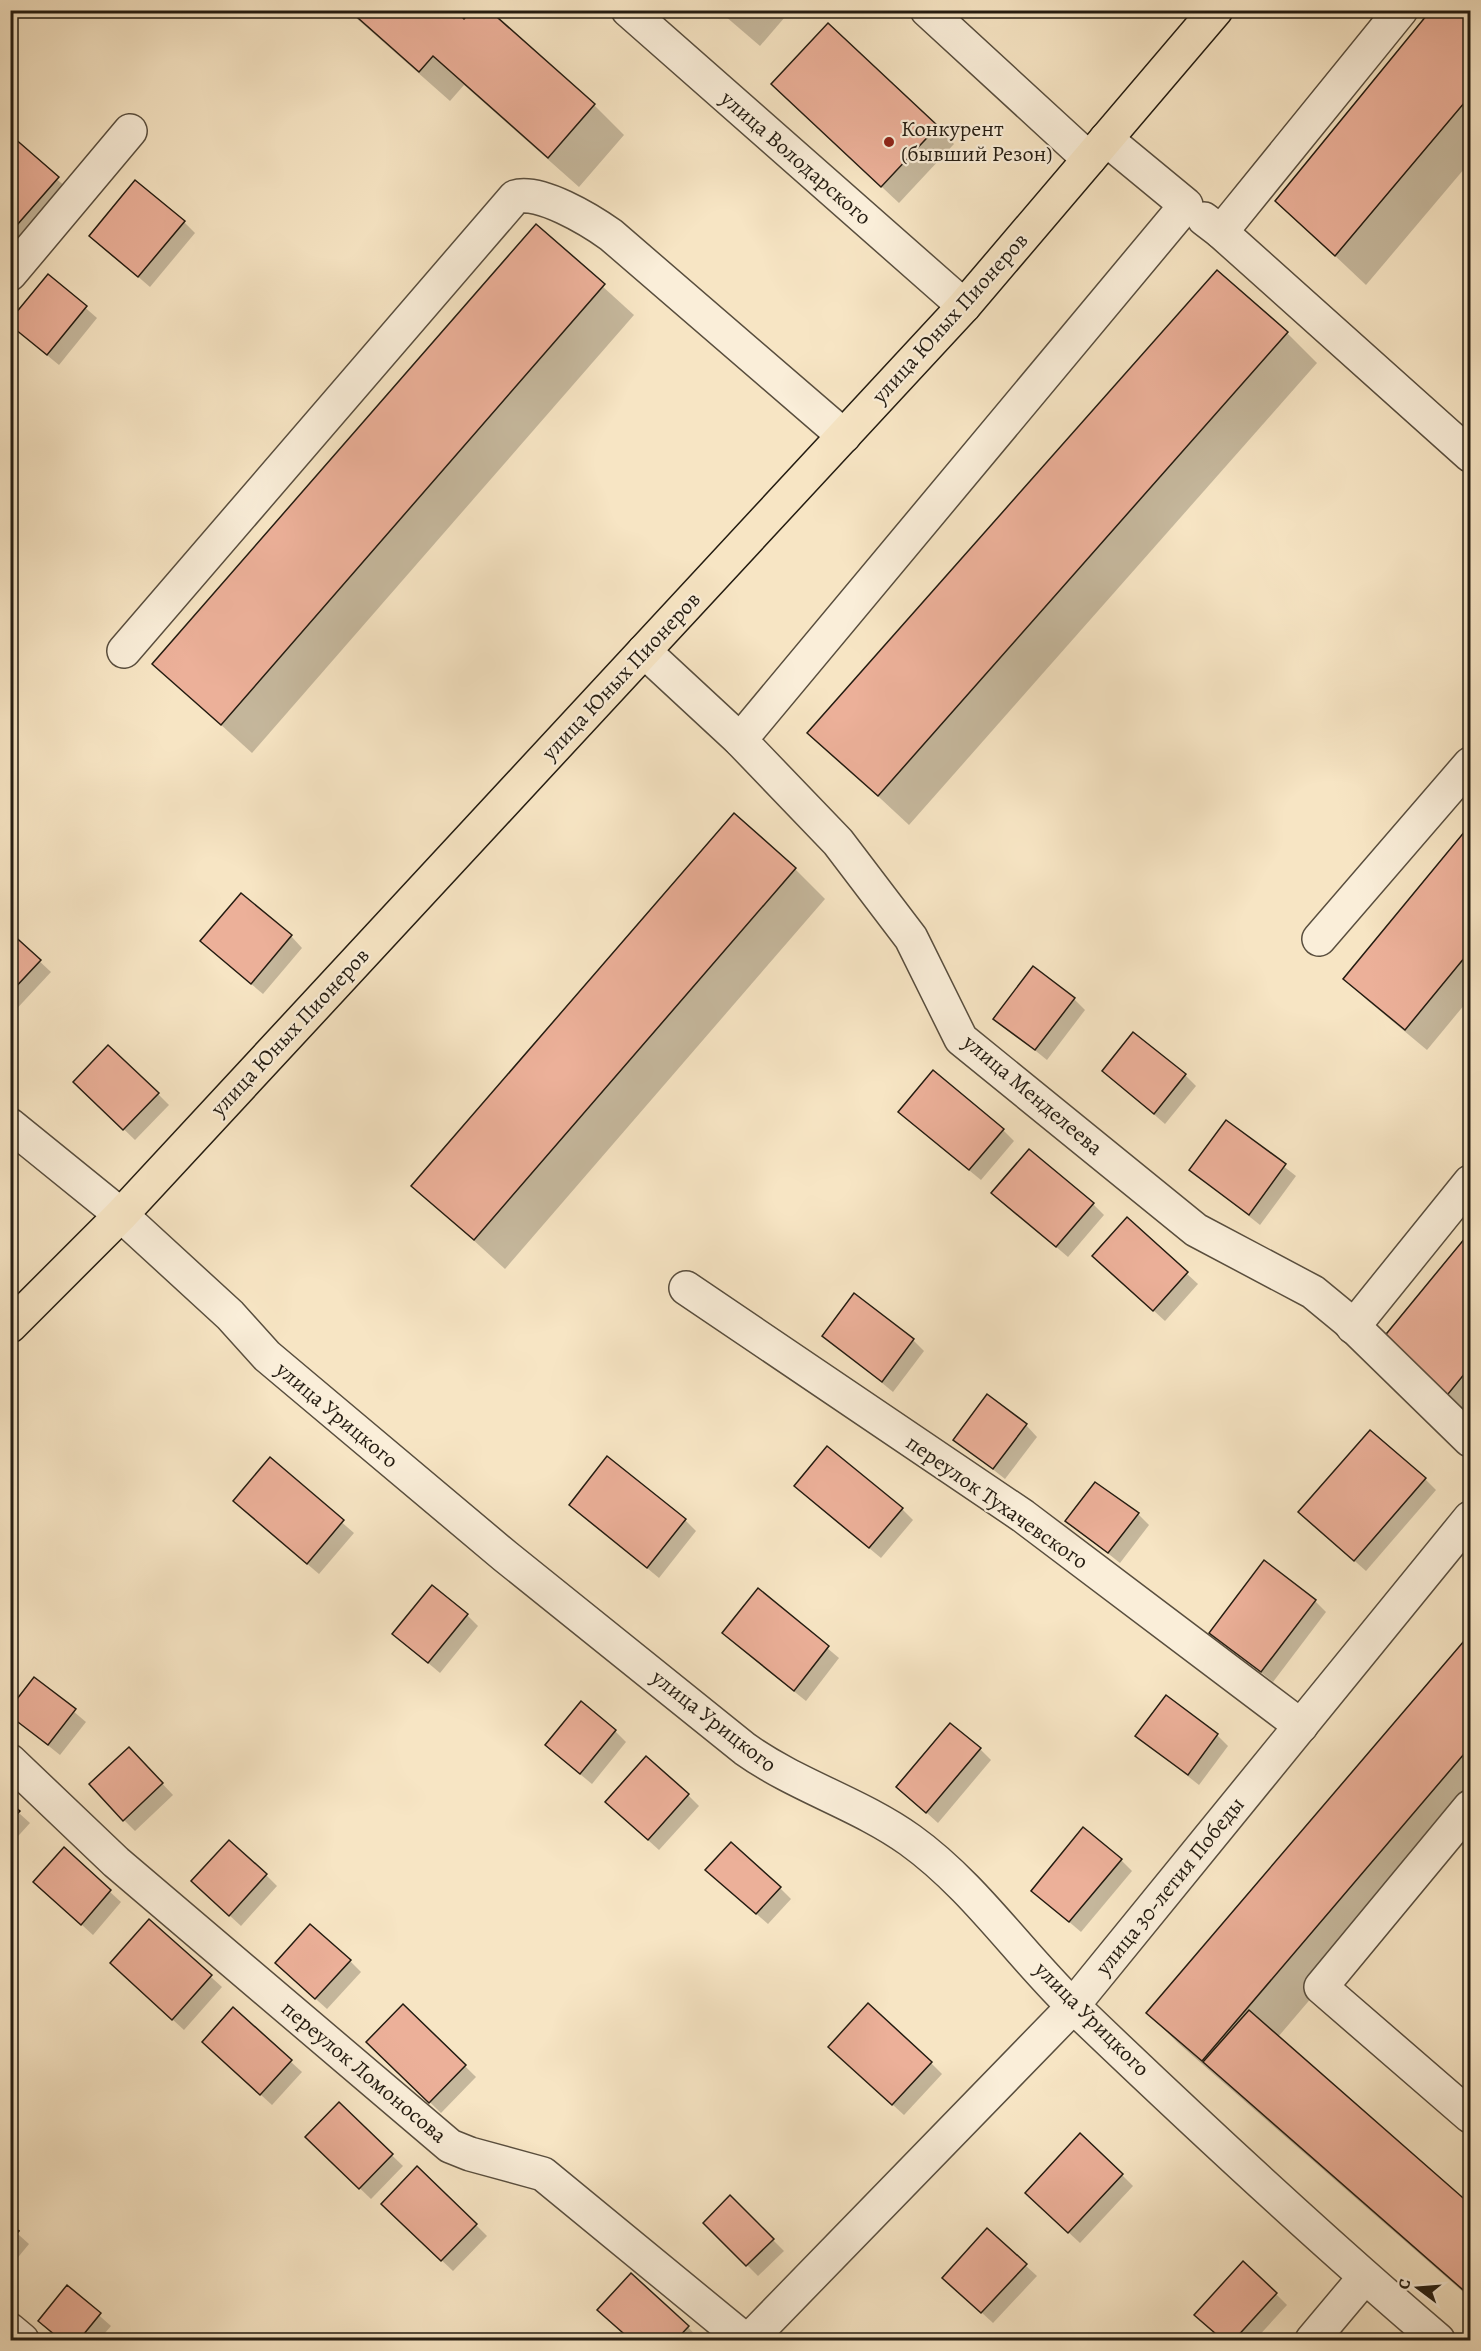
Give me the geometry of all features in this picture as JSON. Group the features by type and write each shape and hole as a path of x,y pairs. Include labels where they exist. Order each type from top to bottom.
{"main road":[{"name":"улица Юных Пионеров","path":"10,1326 121,1215 964,306 1216,10"}],"street":[{"name":"улица Володарского","path":"628,10 964,306"},
{"path":"927,10 1098,149 1186,205 1221,232 1470,455"},
{"path":"1221,232 1401,10"},
{"path":"10,274 130,131"},
{"path":"124,651 515,197 525,194 537,197 592,222 611,235 844,436"},
{"path":"740,740 1186,205"},
{"name":"улица Менделеева","path":"644,651 740,740 838,842 911,938 961,1039 1196,1230 1314,1292 1353,1326 1470,1440"},
{"path":"1318,939 1470,764"},
{"name":"улица Урицкого","path":"10,1125 121,1215 230,1315 267,1356 505,1556 746,1749 770,1767 910,1840 944,1868 997,1922 1073,2006 1365,2277 1438,2340"},
{"path":"1353,1326 1470,1182"},
{"name":"переулок Тухачевского","path":"686,1288 1023,1516 1300,1726"},
{"name":"улица 30-летия Победы","path":"747,2340 1073,2006 1470,1518"},
{"name":"переулок Ломоносова","path":"10,1761 116,1862 450,2146 470,2154 543,2174 747,2340"},
{"path":"1470,1807 1321,1986 1470,2116"},
{"path":"1312,2340 1365,2277"},
{"path":"10,2330 22,2340"}],"building":[{"path":"349,10 455,10 464,19 472,10 489,10 595,104 548,158 433,56 419,72"},
{"path":"1431,10 1470,10 1470,96 1335,256 1275,201"},
{"path":"828,23 938,126 881,187 771,84"},
{"path":"13,137 59,177 10,233 10,140"},
{"path":"135,180 185,221 138,277 89,236"},
{"path":"536,224 605,284 221,725 152,664"},
{"path":"1217,270 1288,332 878,796 807,733"},
{"path":"48,274 87,306 47,355 10,325 10,320"},
{"path":"734,813 796,868 474,1240 411,1186"},
{"path":"1470,825 1470,951 1405,1030 1343,979"},
{"path":"241,893 292,935 251,984 200,941"},
{"path":"10,932 41,960 10,993"},
{"path":"1033,966 1075,998 1035,1050 993,1019"},
{"path":"1133,1032 1186,1074 1154,1114 1102,1071"},
{"path":"108,1045 159,1093 123,1130 73,1082"},
{"path":"933,1070 1004,1129 969,1170 898,1112"},
{"path":"1226,1120 1286,1164 1249,1215 1189,1170"},
{"path":"1029,1149 1094,1203 1056,1247 991,1193"},
{"path":"1127,1217 1188,1272 1153,1311 1092,1256"},
{"path":"1470,1232 1470,1367 1444,1399 1378,1344"},
{"path":"854,1293 914,1339 882,1382 822,1336"},
{"path":"987,1394 1027,1424 993,1469 953,1440"},
{"path":"1370,1430 1426,1478 1354,1561 1298,1512"},
{"path":"827,1446 903,1508 869,1548 794,1486"},
{"path":"607,1456 686,1519 647,1568 569,1505"},
{"path":"270,1457 344,1520 307,1564 233,1501"},
{"path":"1095,1482 1139,1513 1108,1553 1065,1521"},
{"path":"1264,1560 1316,1600 1261,1672 1209,1633"},
{"path":"432,1585 468,1614 428,1663 392,1634"},
{"path":"758,1588 829,1646 794,1691 722,1633"},
{"path":"1470,1634 1470,1747 1202,2061 1146,2013"},
{"path":"34,1677 76,1709 48,1745 10,1716 10,1708"},
{"path":"1166,1695 1218,1734 1188,1775 1135,1736"},
{"path":"581,1701 616,1730 580,1774 545,1745"},
{"path":"950,1723 981,1748 926,1813 896,1787"},
{"path":"129,1747 163,1783 123,1821 89,1784"},
{"path":"646,1756 689,1794 648,1840 605,1802"},
{"path":"10,1803 20,1811 10,1821"},
{"path":"1083,1827 1122,1859 1069,1922 1031,1891"},
{"path":"229,1840 267,1874 229,1916 191,1881"},
{"path":"731,1842 781,1887 756,1914 705,1870"},
{"path":"64,1847 111,1890 81,1925 33,1882"},
{"path":"149,1919 212,1975 172,2020 110,1963"},
{"path":"310,1924 351,1960 315,1999 275,1963"},
{"path":"868,2003 932,2062 892,2105 828,2047"},
{"path":"403,2004 466,2065 429,2103 366,2042"},
{"path":"233,2007 292,2060 260,2095 202,2042"},
{"path":"1249,2010 1470,2204 1470,2296 1203,2062"},
{"path":"339,2102 393,2154 359,2189 305,2137"},
{"path":"1080,2133 1123,2174 1068,2233 1025,2193"},
{"path":"417,2166 477,2224 441,2261 381,2204"},
{"path":"730,2195 774,2239 746,2266 703,2223"},
{"path":"10,2225 19,2231 10,2242"},
{"path":"987,2228 1027,2264 981,2313 942,2278"},
{"path":"1243,2261 1277,2293 1234,2340 1223,2340 1194,2315"},
{"path":"631,2273 689,2326 676,2340 631,2340 597,2310"},
{"path":"67,2285 101,2313 79,2340 61,2340 38,2321"}],"place":[{"name":"Конкурент (бывший Резон)","path":"889,142"}]}
